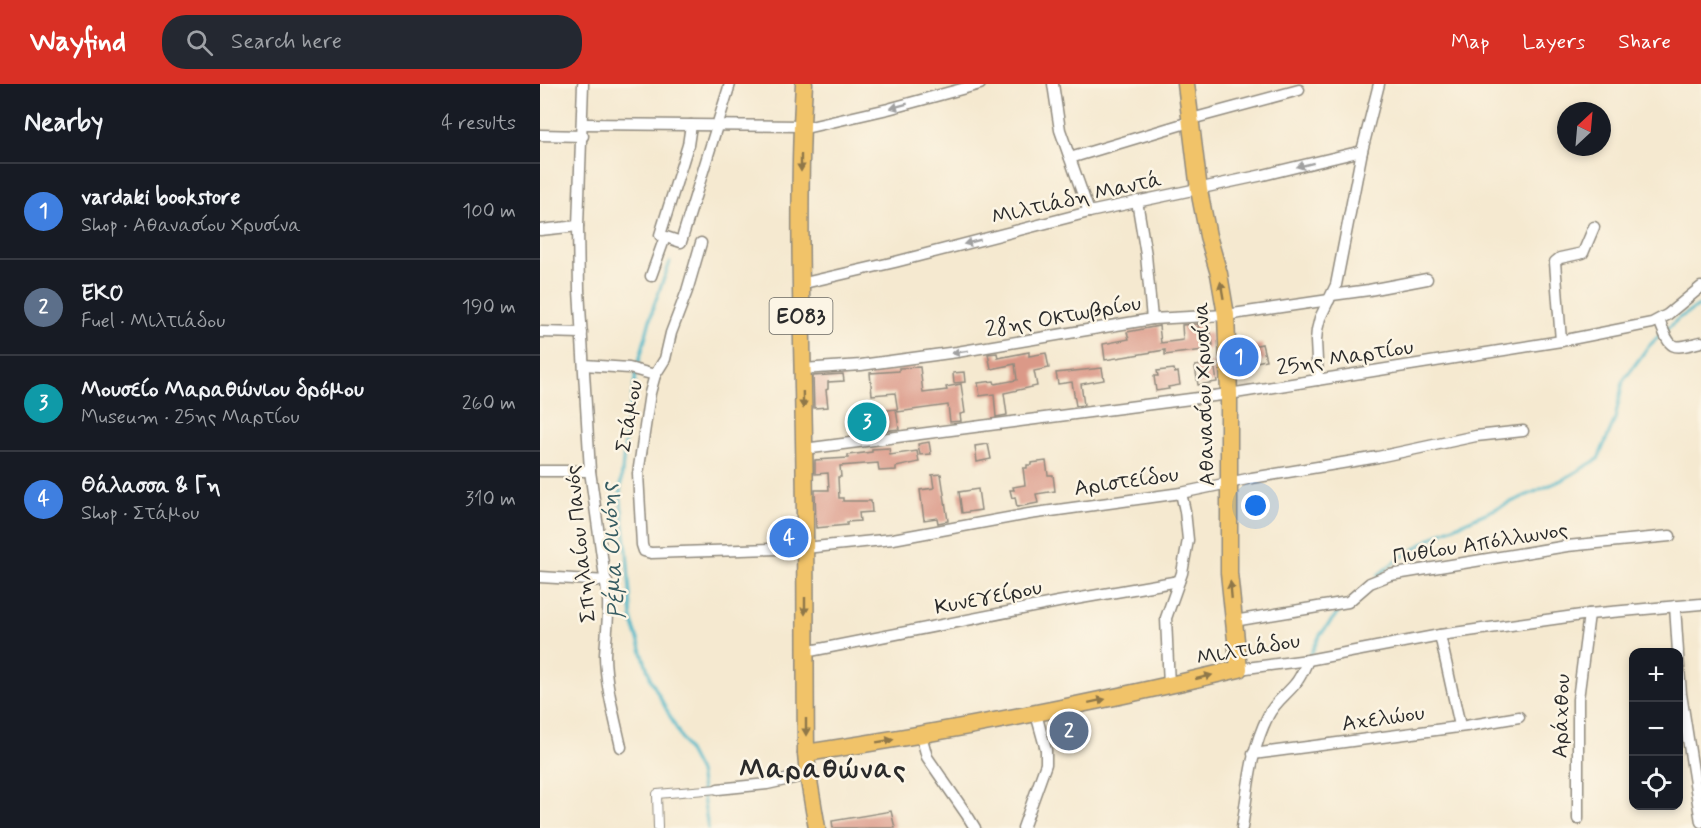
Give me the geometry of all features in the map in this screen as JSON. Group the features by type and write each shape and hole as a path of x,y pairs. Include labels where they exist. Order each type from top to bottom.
{"main road":[{"name":"ΕΟ83","path":"804,84 801,128 800,284 803,369 806,753 817,828"},
{"name":"Αθανασίου Χρυσίνα","path":"1186,84 1198,190 1226,315 1229,394 1229,573 1239,669"},
{"name":"Μιλτιάδου","path":"806,753 1036,714 1239,669"}],"street":[{"name":"Σπηλαίου Πανός","path":"583,84 583,136 578,226 579,290 590,471 607,581 609,619 605,655 621,747"},
{"path":"691,125 688,145 660,235 681,242 730,84"},
{"path":"583,124 801,128 888,109 977,84"},
{"path":"1053,84 1060,130 1089,212"},
{"path":"1318,380 1317,330 1320,318 1331,298 1349,222 1362,151 1379,84"},
{"path":"1070,158 1190,120 1299,90"},
{"path":"540,135 583,136"},
{"name":"Μιλτιάδη Μαντά","path":"800,284 904,260 1089,212 1263,176 1362,151"},
{"path":"1137,201 1146,255 1152,319"},
{"path":"540,230 578,226"},
{"path":"1561,341 1555,262 1560,258 1582,253 1594,227"},
{"path":"651,276 666,237"},
{"name":"Στάμου","path":"701,243 687,291 671,333 665,359 655,375 648,403 638,474 644,551 651,553 805,548"},
{"name":"28ης Οκτωβρίου","path":"803,369 861,365 957,352 1152,319 1226,315 1427,279"},
{"name":"25ης Μαρτίου","path":"804,449 1229,394 1561,341 1645,325 1659,320 1701,287"},
{"path":"1659,320 1667,342 1671,345 1679,347 1701,342"},
{"path":"540,332 582,333"},
{"path":"584,365 629,368 655,375"},
{"name":"Αριστείδου","path":"805,548 893,539 1029,514 1181,493 1378,458 1476,436 1523,430"},
{"path":"540,471 590,471"},
{"path":"1169,686 1166,618 1179,581 1188,540 1181,493"},
{"name":"Πυθίου Απόλλωνος","path":"1234,621 1348,602 1370,583 1390,575 1566,546 1670,536"},
{"path":"540,577 607,581"},
{"name":"Κυνεγείρου","path":"805,652 1058,602 1179,581"},
{"name":"Μιλτιάδου","path":"1239,669 1308,660 1440,635 1589,614 1701,604"},
{"path":"1675,606 1678,648"},
{"name":"Αράχθου","path":"1578,819 1578,699 1589,614"},
{"path":"1440,635 1460,726"},
{"path":"1242,828 1253,754 1269,714 1301,676 1308,660"},
{"path":"1682,702 1701,822"},
{"path":"1023,828 1044,773 1046,761 1046,750 1036,714"},
{"name":"Αχελώου","path":"1253,754 1518,717"},
{"path":"921,735 927,757 975,828"},
{"path":"658,828 657,794 766,784 808,775"}],"building":[{"path":"1198,324 1199,334 1211,333 1213,345 1211,349 1165,355 1165,350 1105,360 1103,344 1129,339 1127,332 1159,326 1161,343 1183,340 1182,325"},
{"path":"1262,344 1266,360 1246,364 1245,358 1238,360 1238,349"},
{"path":"1029,352 1029,356 1046,353 1049,368 1034,371 1037,386 1004,393 1007,415 996,417 994,394 980,396 978,383 994,381 995,384 1017,380 1015,364 991,369 988,354 997,353 998,358"},
{"path":"1214,363 1217,382 1198,385 1195,366"},
{"path":"920,367 923,393 947,390 946,387 961,384 965,413 960,414 961,421 950,422 948,405 898,412 895,393 872,395 870,373"},
{"path":"1102,368 1104,380 1081,384 1084,405 1076,406 1072,382 1058,384 1056,373"},
{"path":"1174,369 1175,373 1178,372 1180,385 1156,391 1154,376 1158,376 1157,371"},
{"path":"964,372 965,382 954,383 953,373"},
{"path":"843,374 844,381 828,382 826,390 828,407 814,408 813,376"},
{"path":"896,409 899,429 859,434 857,414"},
{"path":"929,442 931,454 920,455 918,444"},
{"path":"988,444 991,459 977,462 975,446"},
{"path":"889,448 890,455 917,451 919,462 896,467 896,470 879,471 878,463 840,466 839,498 843,498 843,501 871,501 872,512 859,513 860,521 847,522 847,525 816,528 815,490 829,490 828,473 815,474 815,460 848,458 848,455 872,452 872,449"},
{"path":"1046,461 1048,475 1053,475 1055,491 1036,494 1038,503 1017,507 1015,497 1012,498 1010,490 1014,490 1013,487 1025,485 1023,468 1027,468 1027,465 1031,463"},
{"path":"941,474 948,521 938,523 937,518 924,520 920,490 934,488 932,475"},
{"path":"978,489 981,510 962,513 959,492"},
{"path":"1076,717 1081,741 1067,744 1063,720"},
{"path":"891,811 895,828 833,828 832,821"}],"waterway":[{"name":"Ρέμα Οινόης","path":"670,262 654,305 637,369 626,428 620,494 632,621 651,680 699,772 708,828"},
{"path":"1666,330 1679,318 1701,305"},
{"path":"1378,575 1440,533 1564,479 1598,459 1615,419 1623,381 1648,347 1661,334"},
{"path":"1310,656 1320,635 1340,610"}],"place":[{"name":"vardaki bookstore","path":"1239,357"},
{"name":"Μουσείο Μαραθώνιου δρόμου","path":"867,422"},
{"name":"Θάλασσα & Γη","path":"789,538"},
{"name":"EKO","path":"1069,731"}],"district":[{"name":"Μαραθώνας","path":"823,768"}]}
